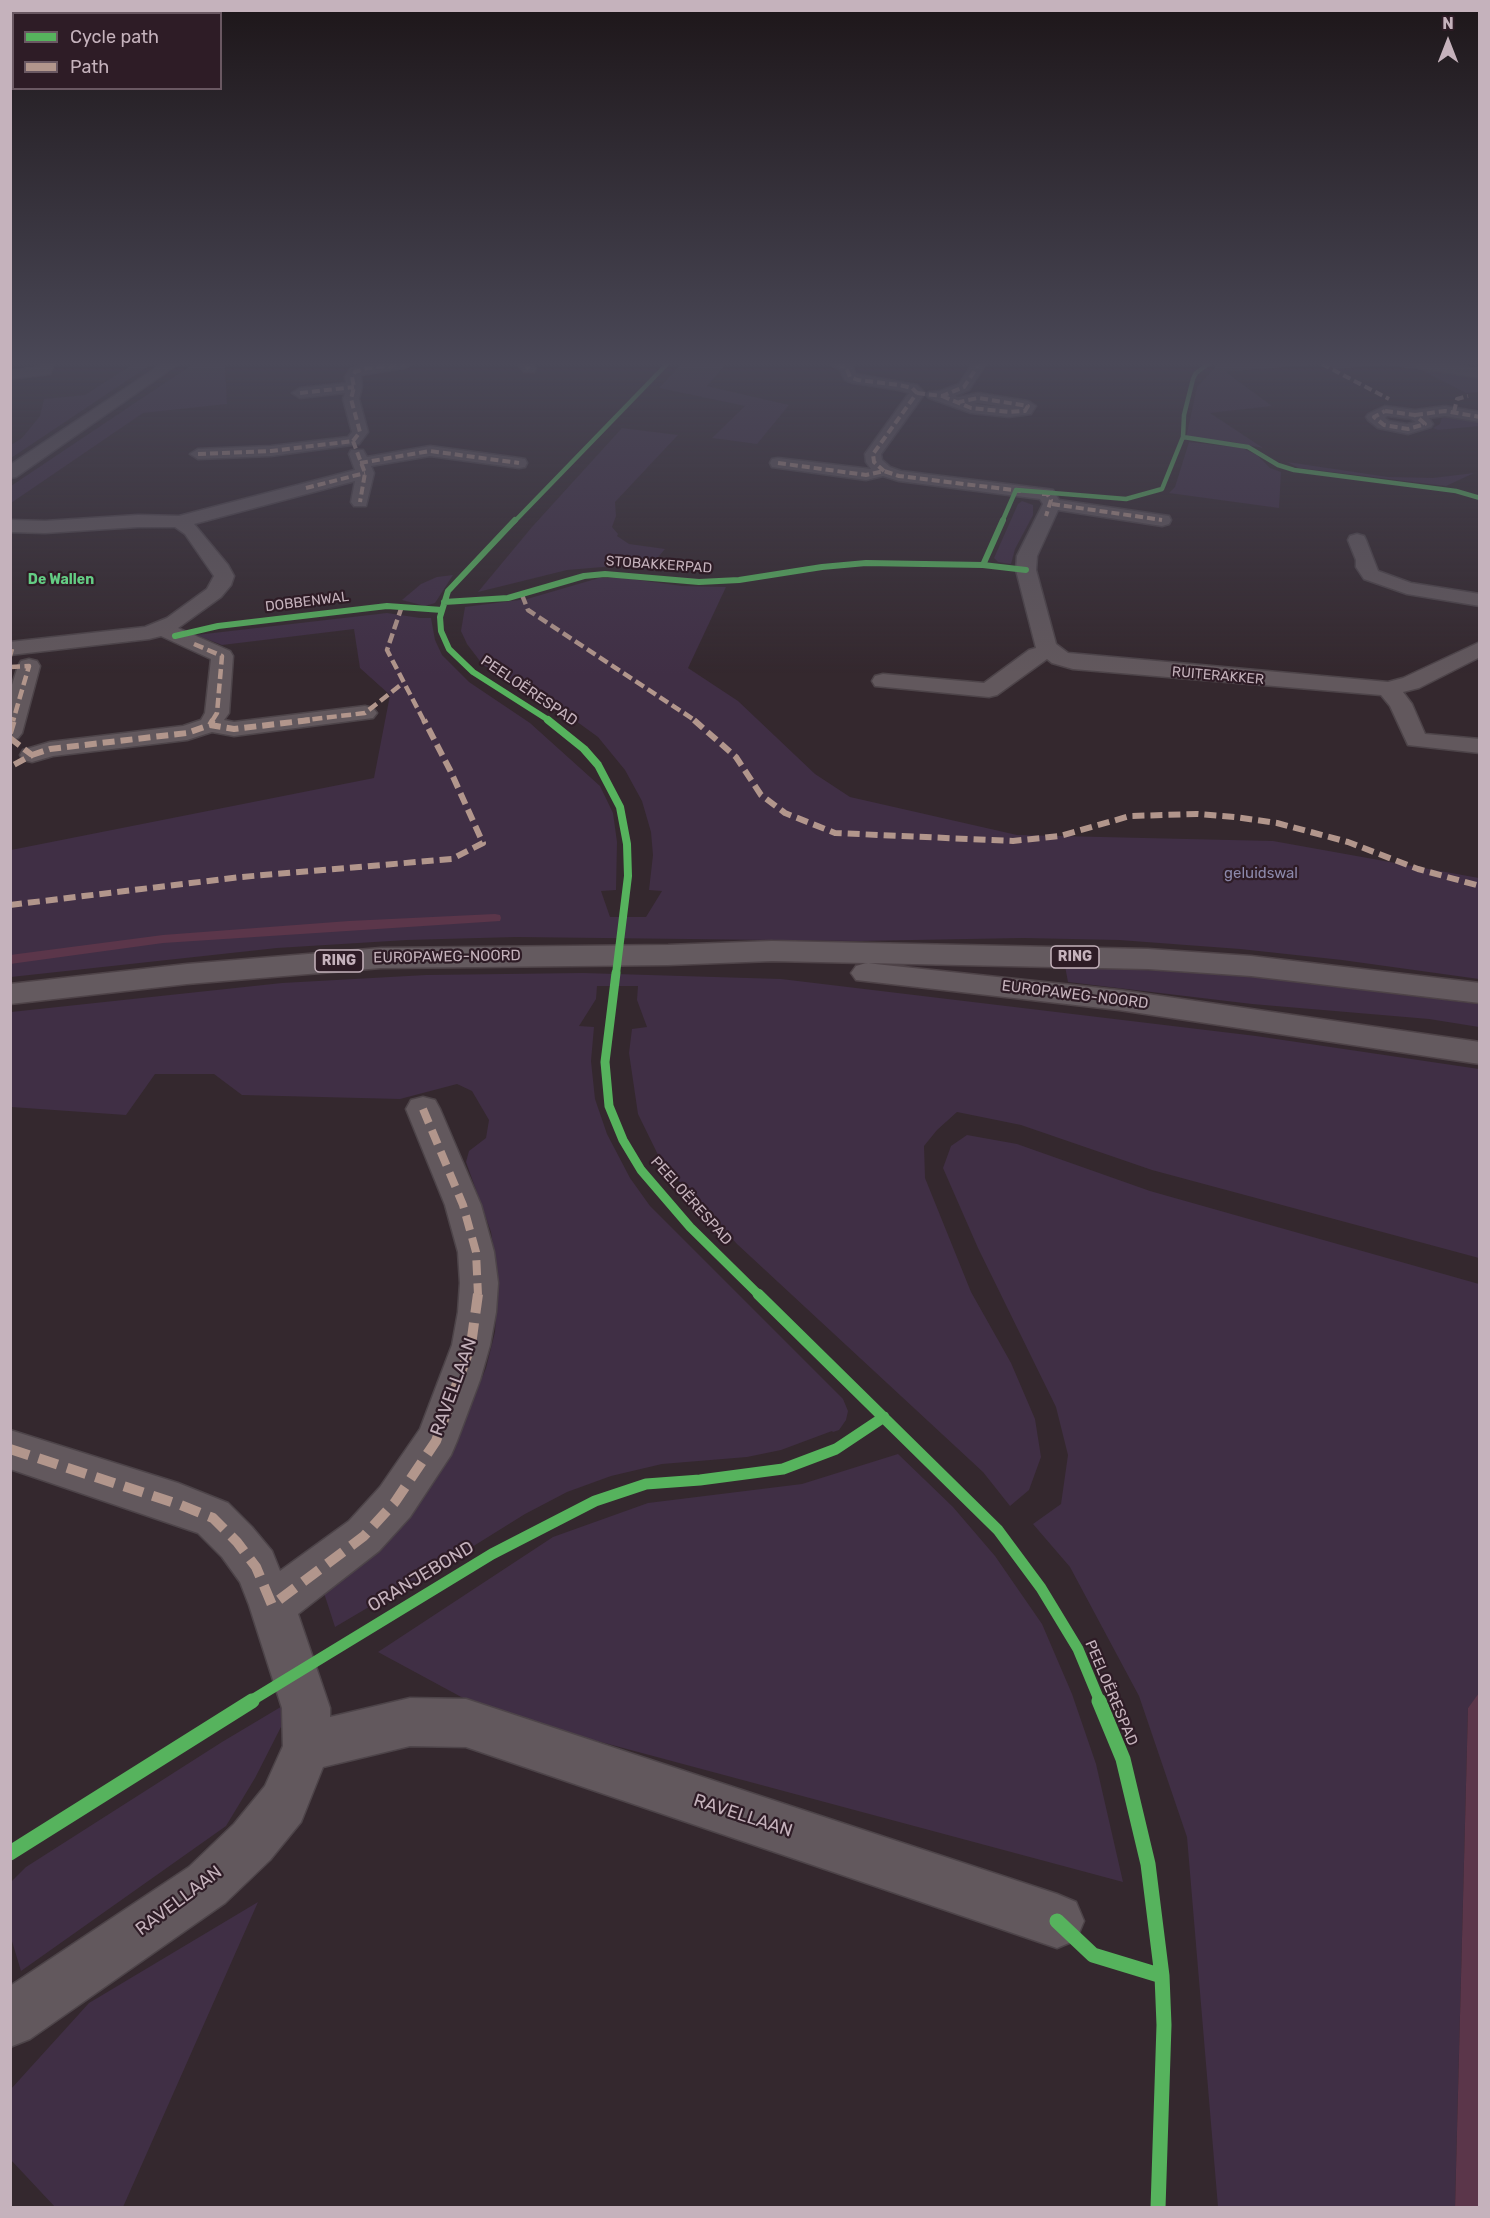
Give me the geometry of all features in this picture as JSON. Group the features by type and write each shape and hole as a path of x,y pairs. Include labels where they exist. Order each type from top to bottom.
{"main road":[{"name":"EUROPAWEG-NOORD","path":"10,994 198,973 381,958 668,955 772,951 1148,959 1251,966 1479,993"},
{"name":"EUROPAWEG-NOORD","path":"668,955 772,968 885,974 1072,994 1479,1053"}],"street":[{"path":"10,526 45,527 148,521 179,522 363,468 360,502"},
{"path":"811,468 866,475 884,471"},
{"path":"880,468 899,476 1047,494 1052,504"},
{"path":"1052,504 1162,520"},
{"path":"883,681 989,690 1037,655 1051,651 1044,643 1025,563 1052,504"},
{"path":"10,649 133,636 161,628 183,616 214,593 221,585 224,576 221,569 192,530 179,522"},
{"path":"1357,540 1371,575 1407,588 1479,600"},
{"path":"161,628 222,656 217,714 210,725"},
{"name":"RUITERAKKER","path":"1051,651 1073,662 1099,665 1388,689 1411,683 1479,648"},
{"path":"10,733 29,666"},
{"path":"1388,689 1401,704 1416,740 1479,746"},
{"path":"10,767 51,749 187,732 210,725 234,729 365,713"},
{"path":"10,738 33,755"},
{"name":"RAVELLAAN","path":"272,1605 364,1536 394,1502 436,1441 466,1363 477,1312 479,1283 476,1252 463,1204 423,1109"},
{"name":"RAVELLAAN","path":"10,1449 178,1504 213,1518 237,1542 256,1567 296,1672 306,1708 307,1747 283,1804 252,1842 207,1885 10,2019"},
{"name":"RAVELLAAN","path":"307,1747 410,1722 466,1723 1057,1921"}],"green space":[{"path":"39,468 63,468 11,503 11,486"},
{"path":"586,468 647,468 615,502 616,516 612,527 618,534 617,536 629,544 665,549 648,569 615,566 567,570 478,592 532,527"},
{"path":"1181,468 1270,468 1281,472 1279,508 1169,493 1175,487"},
{"path":"1299,468 1324,468 1388,477 1433,478 1474,473 1446,486"},
{"path":"1022,501 1033,505 1033,515 1015,549 1011,564 998,562 994,558 1018,504"},
{"path":"453,575 435,603 425,606 402,600 421,584 437,577"},
{"name":"geluidswal","path":"599,578 623,578 682,586 726,587 688,668 738,701 815,774 850,797 1017,835 1273,841 1479,878 1479,979 1342,960 1240,949 1119,940 1023,938 858,941 516,937 407,940 277,948 11,977 11,850 374,778 390,695 360,668 354,629 222,645 196,635 387,613 431,618 435,640 442,655 469,682 530,723 600,786 613,813 617,842 616,890 601,891 610,917 646,917 662,891 649,890 653,855 651,832 642,801 625,770 598,737 547,700 483,665 467,644 461,631 465,607 527,599"},
{"path":"1065,966 1239,975 1479,1004 1479,1027 1429,1019 1252,1004 1068,982"},
{"path":"583,973 781,979 1256,1036 1479,1069 1479,1258 1152,1170 1021,1125 957,1112 937,1130 924,1146 925,1178 971,1292 1011,1363 1035,1419 1041,1457 1029,1490 1010,1506 983,1472 737,1244 662,1163 638,1114 629,1053 632,1029 647,1027 637,1000 638,986 597,986 596,999 579,1026 594,1027 591,1061 595,1099 607,1134 630,1178 650,1206 843,1399 848,1411 846,1420 839,1430 781,1450 747,1457 662,1464 611,1476 567,1492 525,1514 435,1572 396,1591 335,1627 324,1593 417,1506 439,1475 456,1442 486,1368 495,1332 498,1279 491,1232 466,1162 469,1151 486,1138 489,1120 472,1091 457,1084 400,1099 242,1095 214,1074 155,1074 126,1115 11,1107 11,1012 282,983 426,975"},
{"path":"967,1135 1017,1144 1150,1191 1479,1284 1480,1693 1468,1708 1455,2207 1218,2207 1187,1837 1139,1696 1070,1567 1033,1524 1061,1504 1068,1455 1056,1407 978,1248 943,1168 951,1146"},
{"path":"898,1454 953,1507 995,1556 1042,1624 1072,1694 1096,1764 1123,1882 489,1712 378,1652 553,1537 648,1503 802,1484"},
{"path":"284,1705 283,1723 255,1778 226,1826 21,1971 11,1938 10,1883 26,1867"},
{"path":"258,1902 123,2207 55,2207 11,2160 11,2089 89,2003"}],"shaded area":[{"path":"1479,1693 1480,2207 1455,2208 1468,1708"}],"waterway":[{"path":"10,960 163,939 349,925 495,918"}],"marked path":[{"path":"360,502 365,473 363,468"},
{"path":"811,468 866,475 884,471 899,476 1021,491"},
{"path":"880,468 884,471"},
{"path":"306,488 365,473"},
{"path":"1042,494 1047,494 1051,500 1046,516"},
{"path":"1052,504 1162,520"},
{"path":"522,595 528,610 691,717 736,757 761,795 785,813 835,833 1013,841 1060,836 1130,816 1197,814 1235,817 1277,823 1348,842 1418,869 1480,886"},
{"path":"10,905 241,877 452,859 483,843 450,770 387,650 402,606"},
{"path":"194,644 222,656 217,713 210,725"},
{"path":"10,656 12,649"},
{"path":"10,667 29,666 10,733"},
{"path":"32,755 50,749 187,733 210,725 234,729 365,713 403,683"},
{"path":"10,738 32,755 10,767"},
{"path":"10,1449 178,1504 213,1518 237,1542 256,1567 272,1605 364,1536 395,1502 436,1441 460,1380 471,1345 477,1312 479,1283 476,1252 463,1205 423,1109"}],"cycle path":[{"name":"PEELOËRESPAD","path":"566,468 448,591 440,617 441,631 449,649 473,672 558,726 584,749 598,765 620,807 627,844 628,876 605,1062 609,1106 623,1140 641,1170 690,1227 998,1530 1041,1588 1078,1649 1123,1759 1148,1864 1162,1976 1164,2025 1158,2208"},
{"path":"983,565 1016,490 1126,499 1162,489 1171,468"},
{"path":"1286,468 1456,491 1480,498"},
{"name":"STOBAKKERPAD","path":"444,602 508,598 584,576 605,574 699,582 739,580 822,567 866,563 983,565 1026,570"},
{"name":"DOBBENWAL","path":"175,636 218,626 387,606 442,610"},
{"name":"ORANJEBOND","path":"10,1853 296,1673 492,1554 595,1501 646,1484 700,1480 783,1469 836,1449 884,1417"},
{"path":"1057,1921 1093,1955 1162,1976"}],"district":[{"name":"De Wallen","path":"61,580"}]}
